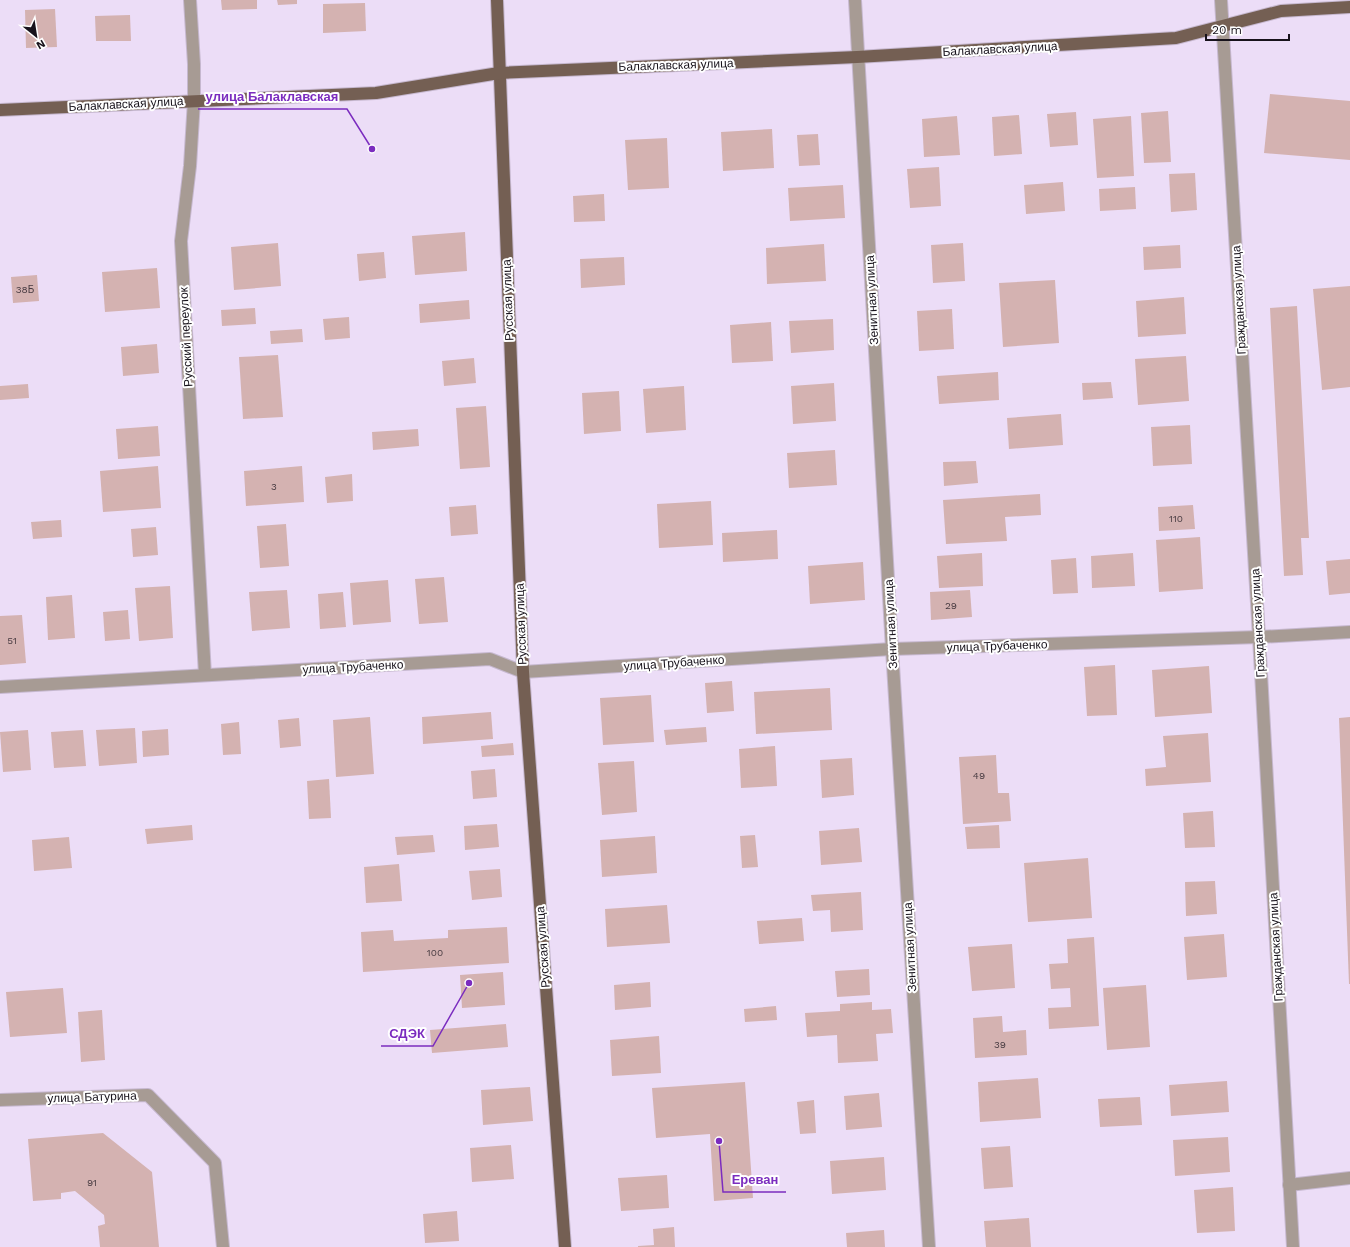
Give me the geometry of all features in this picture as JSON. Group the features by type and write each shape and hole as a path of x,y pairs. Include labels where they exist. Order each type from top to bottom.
{"main road":[{"name":"Русская улица","path":"497,0 523,672 565,1247"},
{"name":"Балаклавская улица","path":"0,110 194,100 376,93 499,73 857,57 1176,38 1281,11 1350,7"}],"street":[{"name":"Русский переулок","path":"190,0 194,64 194,100 190,166 181,241 206,675"},
{"name":"Зенитная улица","path":"855,0 857,57 928,1247"},
{"name":"Гражданская улица","path":"1221,0 1259,637 1293,1247"},
{"name":"улица Трубаченко","path":"0,687 490,659 523,672 892,649 1259,637 1350,632"},
{"name":"улица Батурина","path":"0,1100 148,1095 215,1163 223,1247"},
{"path":"1289,1184 1350,1178"}],"building":[{"path":"221,0 257,0 257,9 222,10"},
{"path":"277,0 297,0 297,4 278,5"},
{"path":"365,3 366,31 323,33 323,4"},
{"path":"55,9 57,47 26,48 25,10"},
{"path":"130,15 131,41 96,41 95,16"},
{"path":"1270,94 1350,101 1350,160 1264,153"},
{"path":"1168,111 1171,162 1144,163 1141,113"},
{"path":"1076,112 1078,145 1050,147 1047,114"},
{"path":"1019,115 1022,154 994,156 992,117"},
{"path":"957,116 960,155 924,157 922,119"},
{"path":"1131,116 1134,176 1097,178 1093,119"},
{"path":"772,129 774,168 723,171 721,132"},
{"path":"818,134 820,165 799,166 797,135"},
{"path":"667,138 669,188 628,190 625,140"},
{"path":"939,167 941,206 910,208 907,169"},
{"path":"1195,173 1197,210 1171,212 1169,174"},
{"path":"1063,182 1065,211 1026,214 1024,185"},
{"path":"843,185 845,218 790,221 788,188"},
{"path":"1135,187 1136,209 1100,211 1099,189"},
{"path":"604,194 605,221 574,222 573,196"},
{"path":"465,232 467,271 415,275 412,236"},
{"path":"278,243 281,286 234,290 231,247"},
{"path":"963,243 965,281 933,283 931,245"},
{"path":"824,244 826,281 767,284 766,248"},
{"path":"1180,245 1181,268 1144,270 1143,247"},
{"path":"384,252 386,278 359,281 357,254"},
{"path":"624,257 625,285 581,288 580,259"},
{"path":"157,268 160,308 105,312 102,272"},
{"path":"37,275 39,301 13,303 11,277"},
{"path":"1055,280 1059,343 1003,347 999,283"},
{"path":"1350,286 1350,387 1322,390 1313,289"},
{"path":"1184,297 1186,334 1138,337 1136,301"},
{"path":"469,300 470,319 420,323 419,304"},
{"path":"1297,306 1309,538 1301,538 1303,575 1284,576 1270,308"},
{"path":"255,308 256,324 222,326 221,310"},
{"path":"952,309 954,349 919,351 917,311"},
{"path":"349,317 350,338 325,340 323,319"},
{"path":"833,319 834,350 791,353 789,321"},
{"path":"771,322 773,361 732,363 730,325"},
{"path":"302,329 303,342 271,344 270,331"},
{"path":"157,344 159,373 123,376 121,347"},
{"path":"278,355 283,417 243,419 239,357"},
{"path":"1186,356 1189,401 1138,405 1135,359"},
{"path":"474,358 476,383 444,386 442,361"},
{"path":"998,372 999,400 939,404 937,376"},
{"path":"1111,382 1113,398 1083,400 1082,383"},
{"path":"834,383 836,421 793,424 791,386"},
{"path":"28,384 29,398 0,400 0,386"},
{"path":"684,386 686,430 646,433 643,389"},
{"path":"619,391 621,431 584,434 582,393"},
{"path":"486,406 490,467 460,469 456,408"},
{"path":"1061,414 1063,445 1009,449 1007,418"},
{"path":"1190,425 1192,464 1153,466 1151,427"},
{"path":"158,426 160,456 118,459 116,429"},
{"path":"418,429 419,446 373,450 372,432"},
{"path":"835,450 837,485 789,488 787,453"},
{"path":"976,461 978,483 944,486 943,462"},
{"path":"158,466 161,508 103,512 100,471"},
{"path":"302,466 304,502 246,506 244,471"},
{"path":"352,474 353,501 327,503 325,477"},
{"path":"1040,494 1041,515 1005,517 1007,541 946,544 943,500"},
{"path":"711,501 713,545 659,548 657,504"},
{"path":"476,505 478,534 451,536 449,507"},
{"path":"1193,505 1195,529 1159,531 1158,507"},
{"path":"61,520 62,537 33,539 31,522"},
{"path":"286,524 289,566 260,568 257,526"},
{"path":"156,527 158,555 133,557 131,529"},
{"path":"777,530 778,559 723,562 722,533"},
{"path":"1200,537 1203,589 1159,592 1156,540"},
{"path":"982,553 983,586 939,588 937,556"},
{"path":"1133,553 1135,586 1092,588 1091,556"},
{"path":"1076,558 1078,593 1053,594 1051,560"},
{"path":"1350,559 1350,593 1329,595 1326,561"},
{"path":"863,562 865,600 810,604 808,566"},
{"path":"444,577 448,622 419,624 415,579"},
{"path":"388,580 391,622 353,625 350,583"},
{"path":"170,586 173,638 139,641 135,588"},
{"path":"287,590 290,628 252,631 249,592"},
{"path":"970,590 972,617 931,620 930,592"},
{"path":"343,592 346,627 320,629 318,594"},
{"path":"72,595 75,638 48,640 46,597"},
{"path":"128,610 130,639 105,641 103,612"},
{"path":"22,615 26,663 0,665 0,616"},
{"path":"1115,665 1117,715 1087,716 1084,667"},
{"path":"1209,666 1212,713 1155,717 1152,670"},
{"path":"732,681 734,711 707,713 705,683"},
{"path":"830,688 832,730 756,734 754,692"},
{"path":"651,695 654,742 603,745 600,698"},
{"path":"491,712 493,739 423,744 422,717"},
{"path":"370,717 374,774 336,777 333,720"},
{"path":"1350,717 1350,984 1349,984 1339,718"},
{"path":"299,718 301,746 280,748 278,720"},
{"path":"239,722 241,754 223,755 221,724"},
{"path":"706,727 707,742 666,745 664,730"},
{"path":"135,728 137,763 99,766 96,730"},
{"path":"168,729 169,755 143,757 142,731"},
{"path":"28,730 31,770 3,772 0,732"},
{"path":"83,730 86,766 54,768 51,732"},
{"path":"1208,733 1211,782 1146,786 1145,769 1166,767 1163,736"},
{"path":"513,743 514,755 482,757 481,746"},
{"path":"775,746 777,786 741,788 739,749"},
{"path":"996,755 998,793 1009,793 1011,821 963,824 959,757"},
{"path":"852,758 854,795 822,798 820,760"},
{"path":"634,761 637,812 602,815 598,763"},
{"path":"495,769 497,797 473,799 471,771"},
{"path":"329,779 331,818 309,819 307,781"},
{"path":"1213,811 1215,847 1185,848 1183,813"},
{"path":"497,824 499,847 465,850 464,826"},
{"path":"192,825 193,840 147,844 145,829"},
{"path":"999,825 1000,848 967,849 965,827"},
{"path":"859,828 862,862 821,865 819,831"},
{"path":"433,835 435,852 397,855 395,837"},
{"path":"755,835 758,867 742,868 740,836"},
{"path":"655,836 657,873 602,877 600,840"},
{"path":"69,837 72,868 34,871 32,840"},
{"path":"1088,858 1092,918 1028,922 1024,863"},
{"path":"399,864 402,901 366,903 364,867"},
{"path":"500,869 502,897 472,900 469,871"},
{"path":"1215,881 1217,914 1186,916 1185,882"},
{"path":"861,892 863,930 831,932 830,910 813,911 811,895"},
{"path":"667,905 670,943 607,947 605,909"},
{"path":"802,918 804,941 759,944 757,921"},
{"path":"507,927 509,963 363,972 361,932 393,930 394,941 448,938 448,930"},
{"path":"1224,934 1227,977 1187,980 1184,937"},
{"path":"1094,937 1099,1026 1049,1029 1048,1008 1071,1007 1070,988 1051,989 1049,964 1068,963 1067,939"},
{"path":"1012,944 1015,988 972,991 968,947"},
{"path":"869,969 870,995 837,997 835,971"},
{"path":"503,972 505,1005 462,1008 460,975"},
{"path":"650,982 651,1007 615,1010 614,985"},
{"path":"1146,985 1150,1047 1107,1050 1103,988"},
{"path":"63,988 67,1033 10,1037 6,992"},
{"path":"872,1002 872,1010 891,1009 893,1033 876,1034 878,1061 838,1063 837,1035 807,1037 805,1013 840,1011 840,1004"},
{"path":"776,1006 777,1020 745,1022 744,1009"},
{"path":"102,1010 105,1060 81,1062 78,1012"},
{"path":"1002,1016 1003,1032 1026,1030 1027,1055 975,1058 973,1018"},
{"path":"506,1024 508,1047 432,1053 430,1030"},
{"path":"659,1036 661,1073 612,1076 610,1040"},
{"path":"1038,1078 1041,1118 980,1122 978,1082"},
{"path":"1227,1081 1229,1112 1171,1116 1169,1085"},
{"path":"745,1082 753,1198 714,1201 710,1134 656,1138 652,1088"},
{"path":"530,1087 533,1121 483,1125 481,1090"},
{"path":"879,1093 882,1127 846,1130 844,1096"},
{"path":"1140,1097 1142,1125 1100,1127 1098,1099"},
{"path":"814,1100 816,1133 800,1134 797,1102"},
{"path":"103,1133 152,1172 159,1247 100,1247 98,1226 105,1224 104,1215 75,1191 61,1193 61,1199 33,1201 28,1139"},
{"path":"1228,1137 1230,1172 1175,1176 1173,1140"},
{"path":"511,1145 514,1179 472,1182 470,1148"},
{"path":"1010,1146 1013,1187 984,1189 981,1148"},
{"path":"884,1157 886,1190 832,1194 830,1161"},
{"path":"667,1175 669,1208 621,1211 618,1178"},
{"path":"1233,1187 1235,1231 1197,1233 1194,1190"},
{"path":"457,1211 459,1241 425,1243 423,1214"},
{"path":"1029,1218 1031,1247 986,1247 984,1221"},
{"path":"674,1227 675,1247 638,1247 654,1245 653,1229"},
{"path":"884,1230 885,1247 847,1247 846,1233"}],"place":[{"name":"улица Балаклавская","path":"372,149"},
{"name":"СДЭК","path":"469,983"},
{"name":"Ереван","path":"719,1141"}]}
